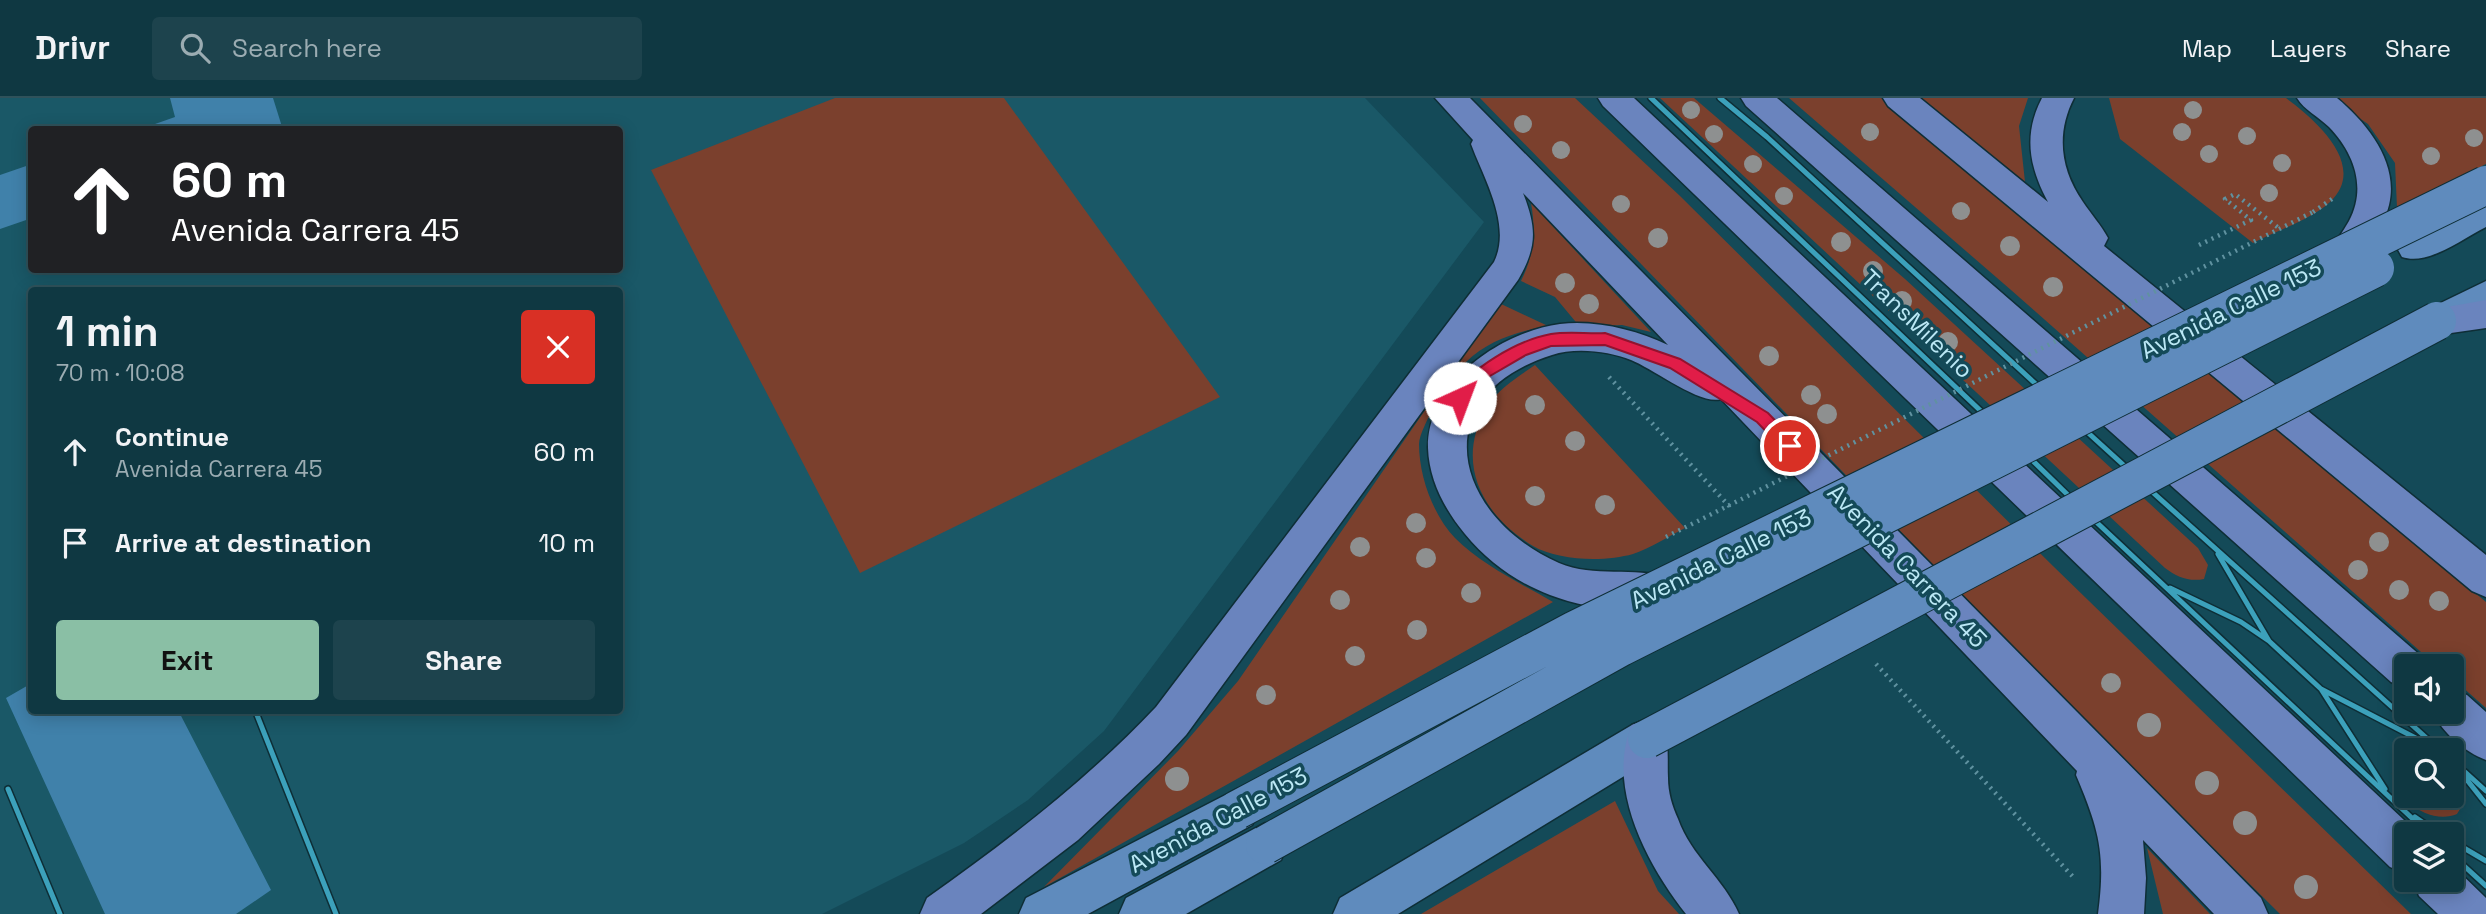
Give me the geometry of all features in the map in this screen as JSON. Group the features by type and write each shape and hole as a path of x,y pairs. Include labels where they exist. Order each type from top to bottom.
{"highway":[{"name":"Avenida Carrera 45","path":"1451,98 2245,914"},
{"path":"1614,98 2394,841"},
{"path":"1756,98 2394,658"},
{"path":"1899,98 2486,579"},
{"path":"2058,98 2047,124 2045,156 2060,195 2076,221 2151,304"},
{"path":"2313,98 2321,103 2365,150 2375,178 2373,203 2365,225 2346,253"},
{"path":"943,914 1037,848 1077,815 1136,760 1171,721 1498,283 1516,250 1518,236 1516,221 1481,130"},
{"path":"2437,321 2486,314"},
{"path":"1655,591 1598,589 1569,584 1537,572 1504,550 1469,516 1449,477 1447,436 1460,398 1485,371 1521,351 1551,340 1605,339 1675,363 1763,418"},
{"path":"2424,527 2486,567"},
{"path":"2464,720 2486,740"},
{"path":"1647,739 1647,785 1652,811 1680,869 1716,914"},
{"path":"2076,742 2104,786 2121,834 2123,899"},
{"path":"2447,892 2470,914"}],"main road":[{"name":"Avenida Calle 153","path":"1042,914 1575,630 2486,185"},
{"name":"Avenida Calle 153","path":"1142,914 1621,648 2486,212"},
{"path":"1356,914 1647,739 2486,295"}],"lane":[{"name":"TransMilenio","path":"1651,98 2005,435"},
{"name":"TransMilenio","path":"1720,98 1767,137 2059,406"},
{"path":"2069,415 2425,738"},
{"path":"2015,444 2394,801"},
{"path":"2210,545 2227,568 2250,615 2269,641"},
{"path":"2155,578 2196,603 2241,622 2269,641 2321,689 2342,716 2373,774 2394,800"},
{"path":"2321,689 2351,708 2417,738"},
{"path":"257,714 336,914"},
{"path":"2464,772 2486,791"},
{"path":"2464,776 2486,804"},
{"path":"8,789 60,914"},
{"path":"2401,808 2416,822"},
{"path":"2403,808 2423,822"},
{"path":"2464,848 2486,861"},
{"path":"2464,866 2486,886"}],"path":[{"path":"2199,245 2251,220 2225,199 2235,194 2280,229"},
{"path":"1665,538 2313,212"}],"shaded area":[{"path":"0,98 1365,98 1484,222 1104,731 1028,800 964,843 822,914 0,914"},
{"path":"835,98 1004,98 1220,397 860,573 651,170"},
{"path":"1480,98 1575,98 1679,195 2053,566 2411,914 2280,914 2070,706"},
{"path":"1660,98 1694,98 1905,279 2198,548 2208,565 2204,579 2183,578 2165,568"},
{"path":"1789,98 1883,98 2486,602 2486,708 2464,689 2464,654 2423,654"},
{"path":"1921,98 2028,98 2019,126 2025,182"},
{"path":"2109,98 2286,98 2323,130 2333,144 2341,158 2344,173 2340,188 2330,202 2314,214 2253,243 2120,139"},
{"path":"2329,98 2486,98 2486,164 2397,208 2395,163 2368,124"},
{"path":"1531,203 1651,332 1622,325 1580,327 1555,297 1521,281 1533,243"},
{"path":"1499,303 1548,326 1494,342 1475,354 1460,369 1445,389 1425,425 1419,444 1422,469 1434,507 1455,538 1489,565 1553,602 1044,887 1178,751 1238,681"},
{"path":"1535,365 1685,528 1633,554 1582,559 1556,555 1533,546 1500,519 1478,486 1473,448 1477,428 1487,407 1497,395"},
{"path":"1615,801 1658,891 1679,914 1421,914"},
{"path":"2416,808 2460,808 2457,814 2443,817"},
{"path":"2147,848 2210,914 2163,914"}],"building":[{"path":"170,98 273,98 282,126 149,126 175,117"},
{"path":"28,165 28,219 0,229 0,175"},
{"path":"28,685 28,714 180,714 271,890 236,914 105,914 6,698"}],"route":[{"path":"1460,398 1485,371 1521,351 1551,340 1605,339 1675,363 1763,418 1790,446"}]}
